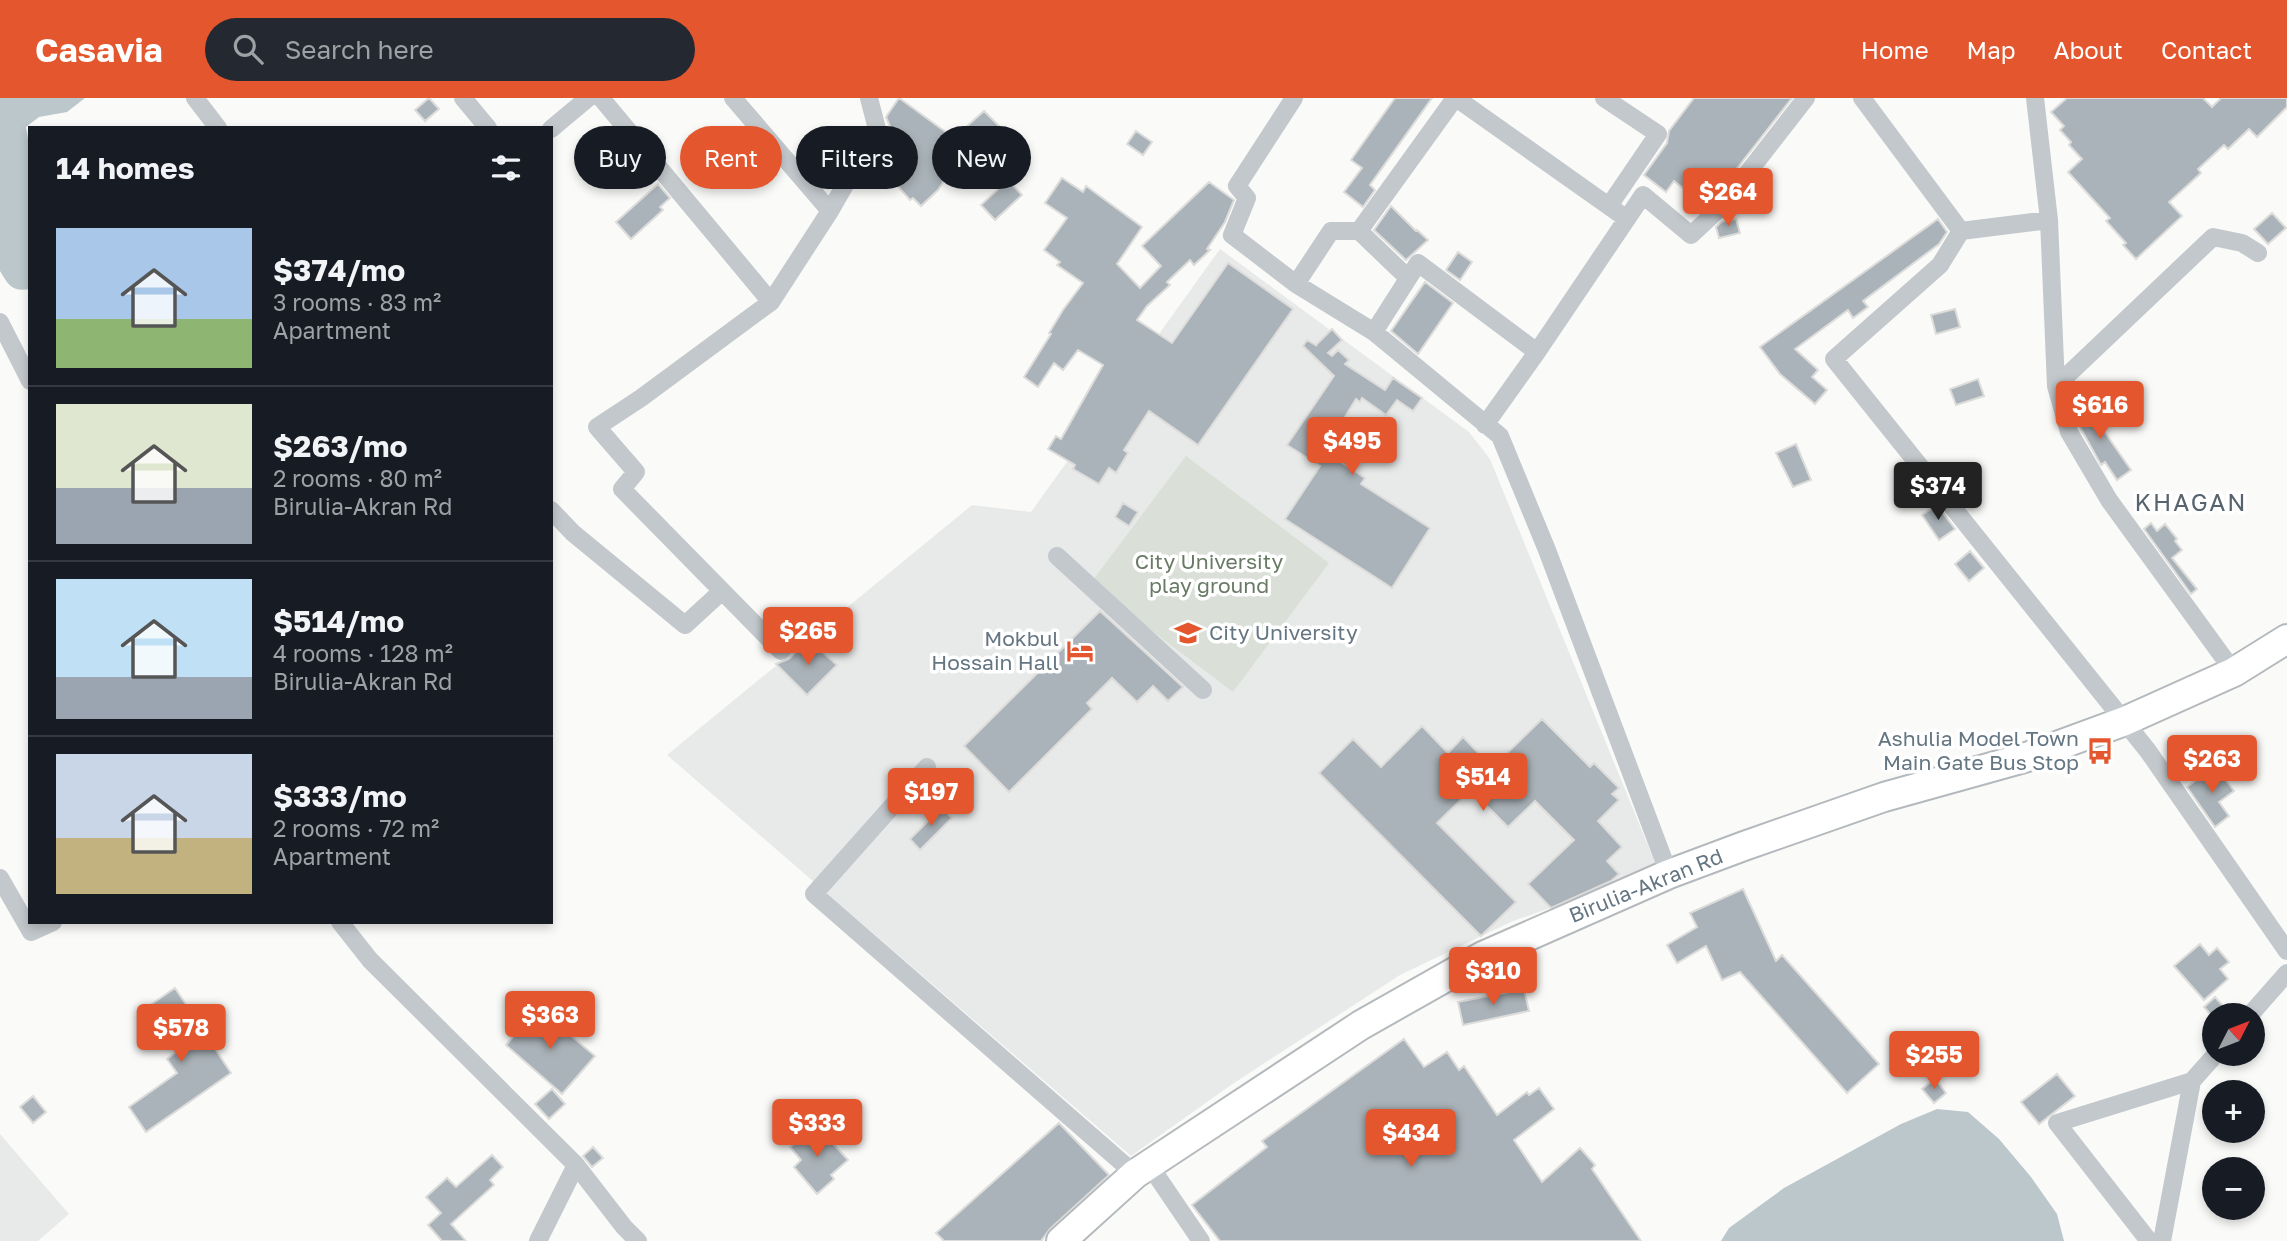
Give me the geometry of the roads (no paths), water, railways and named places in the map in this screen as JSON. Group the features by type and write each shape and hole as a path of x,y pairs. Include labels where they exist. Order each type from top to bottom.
{"highway":[{"name":"Birulia-Akran Rd","path":"1060,1241 1142,1170 1361,1025 1483,956 1670,874 1884,797 2024,758 2125,721 2234,672 2287,639"}],"street":[{"path":"195,98 216,126"},
{"path":"463,98 486,126"},
{"path":"553,127 588,98"},
{"path":"601,98 771,302"},
{"path":"733,98 830,211"},
{"path":"816,631 806,624 781,651 622,489 636,472 597,427 642,398 771,302 830,211 877,129 869,98"},
{"path":"1294,98 1237,186 1247,198 1232,235 1296,284 1330,302 1374,332 1500,436 1547,550 1670,874"},
{"path":"1359,231 1455,98 1627,219"},
{"path":"1604,98 1658,134 1609,206"},
{"path":"1485,425 1643,195 1691,235 1721,207 1806,98"},
{"path":"1861,98 1961,231"},
{"path":"2035,98 2049,220 2056,386 2069,432 2109,500 2234,672"},
{"path":"1961,231 2049,220"},
{"path":"1296,284 1331,231 1359,231 1407,277"},
{"path":"1961,231 1940,265 1834,359 2125,721 2287,951"},
{"path":"2056,386 2213,237 2242,243 2258,253"},
{"path":"1374,332 1418,263 1537,352"},
{"path":"3,333 28,377"},
{"path":"553,512 572,533 685,625 721,592"},
{"path":"1057,555 1203,690"},
{"path":"927,767 814,894 1142,1170 1201,1241"},
{"path":"0,878 31,932 49,924"},
{"path":"342,924 370,960 576,1165 638,1241"},
{"path":"2261,1003 2287,973"},
{"path":"2162,1241 2192,1081 2205,1066"},
{"path":"2149,1241 2057,1123 2192,1081"},
{"path":"538,1241 576,1165"}],"place":[{"name":"City University","path":"1188,633"},
{"name":"Mokbul Hossain Hall","path":"1080,651"},
{"name":"Ashulia Model Town Main Gate Bus Stop","path":"2100,751"}],"district":[{"name":"KHAGAN","path":"2191,503"}],"park label":[{"name":"City University play ground","path":"1209,574"}]}
